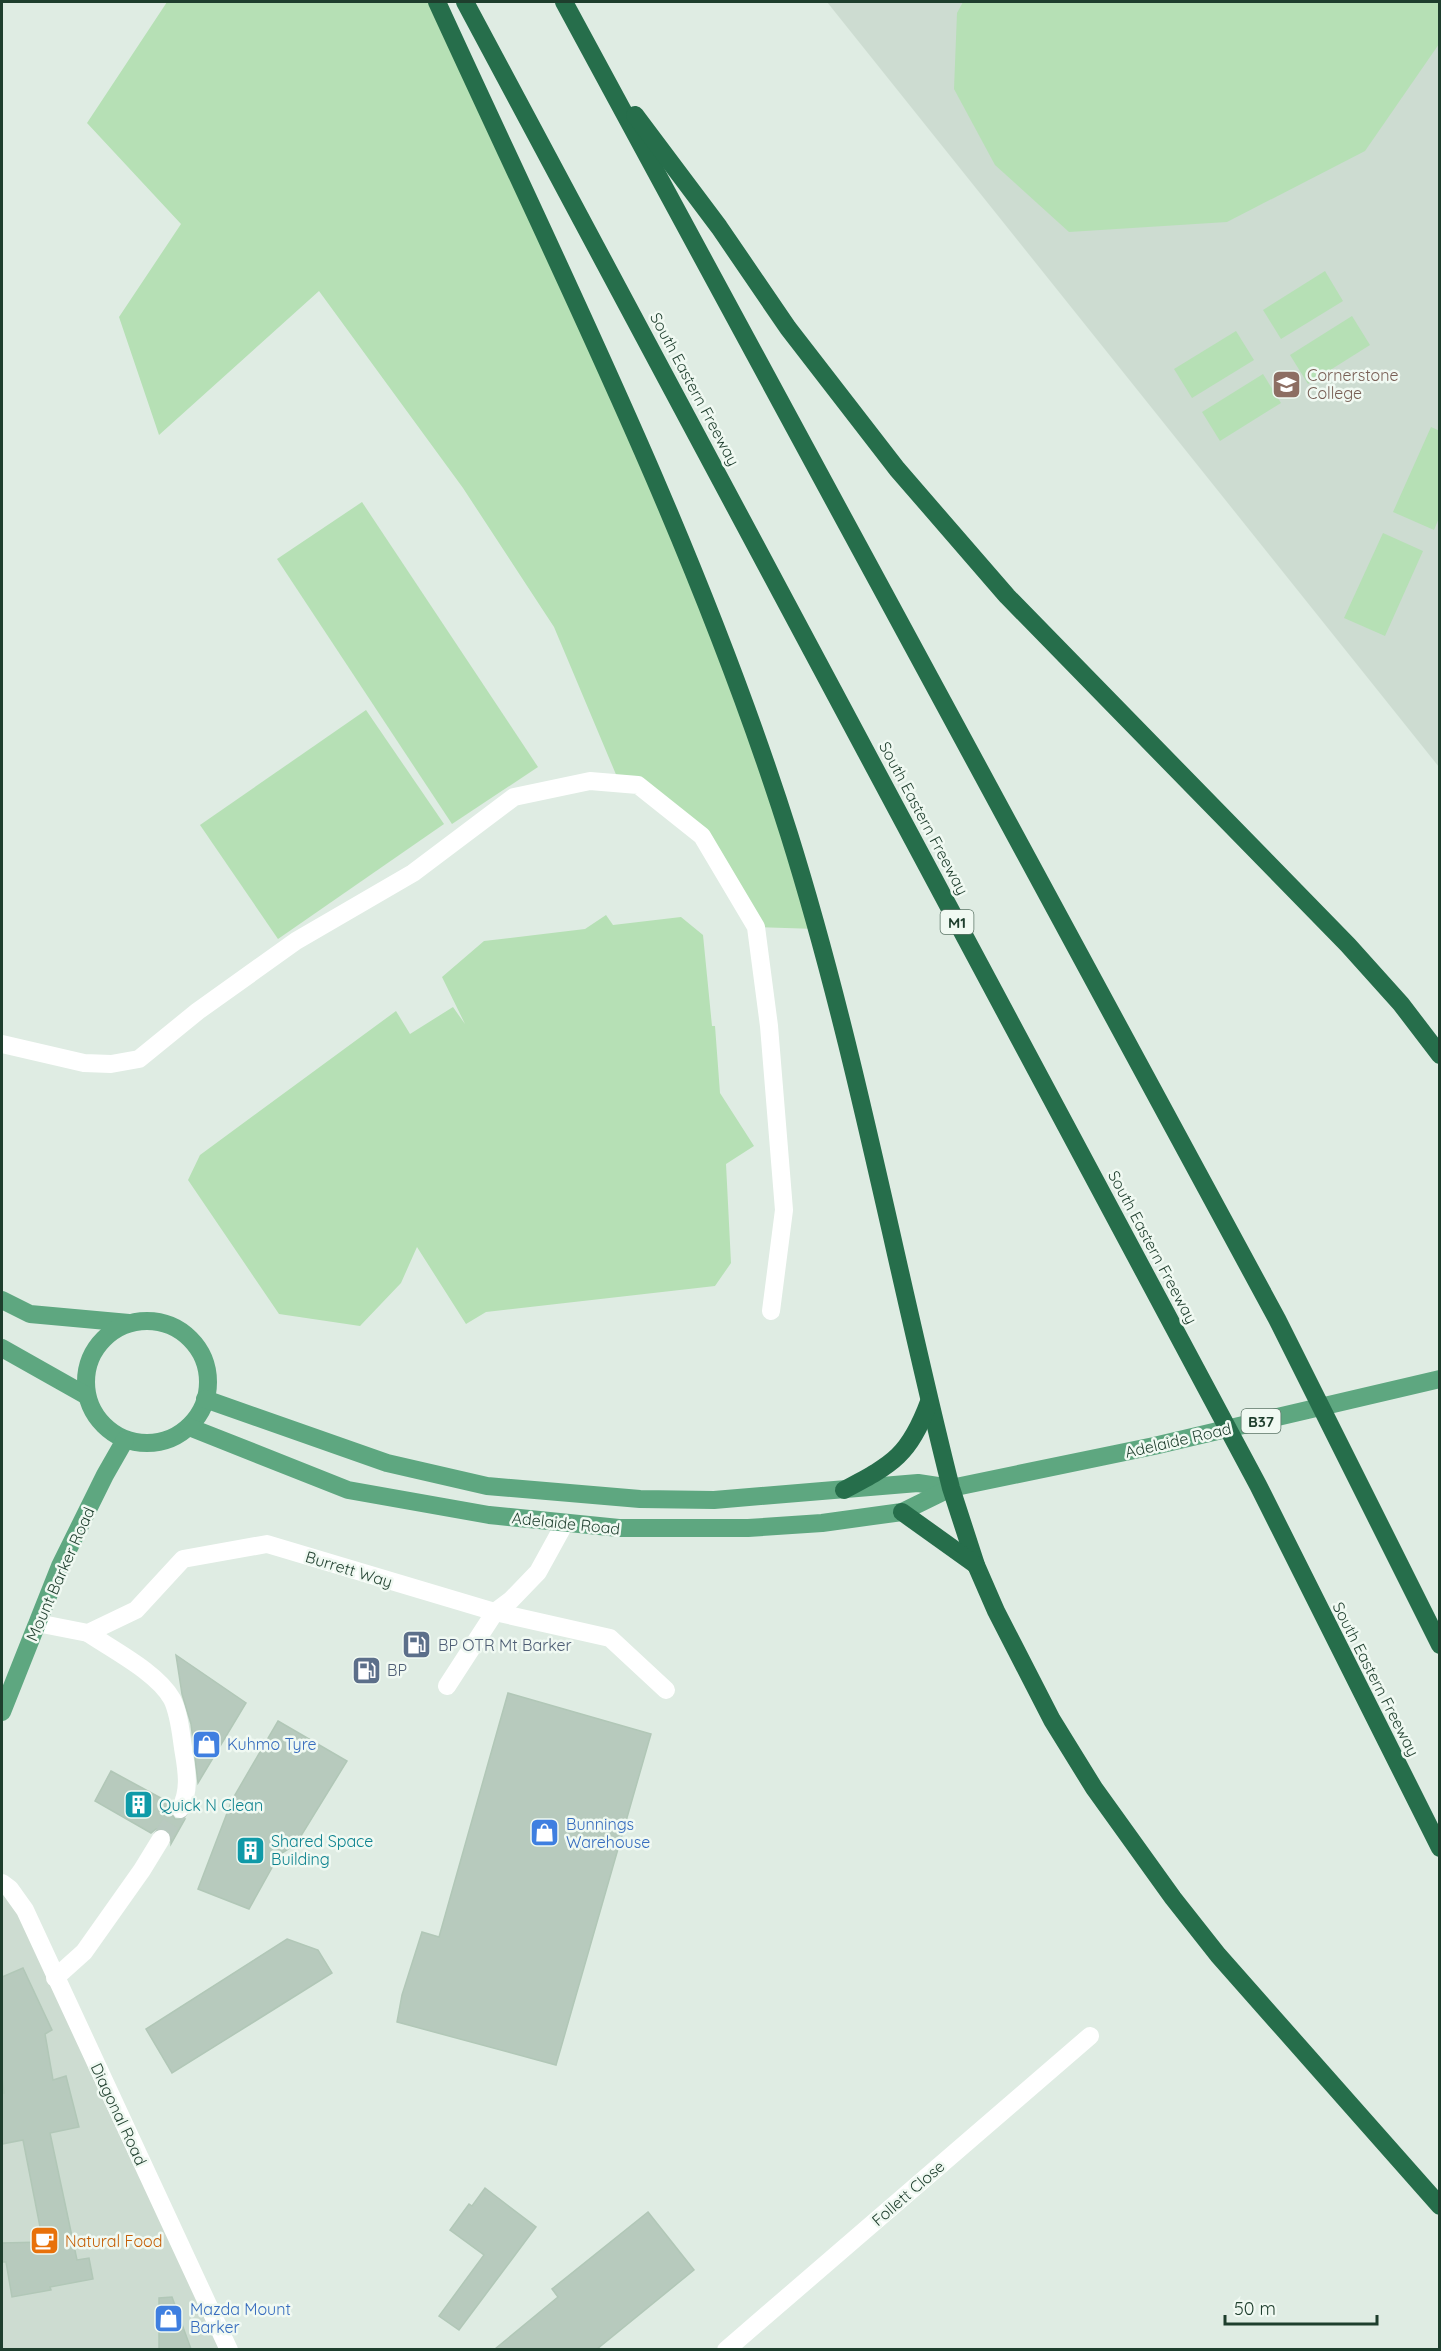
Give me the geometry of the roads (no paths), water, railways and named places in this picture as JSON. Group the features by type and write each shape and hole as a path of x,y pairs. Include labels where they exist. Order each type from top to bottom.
{"highway":[{"path":"437,2 625,412 705,600 757,738 789,833 832,985 951,1488 976,1565 996,1611 1052,1720 1094,1788 1127,1835 1218,1954 1440,2206"},
{"name":"South Eastern Freeway","path":"465,2 1258,1485 1440,1848"},
{"path":"564,2 1277,1319 1440,1646"},
{"path":"598,65 719,227 788,328 897,469 1007,596 1348,945 1401,1004 1440,1055"},
{"path":"844,1490 888,1466 904,1452 914,1438 929,1402"},
{"path":"902,1512 976,1565"}],"main road":[{"path":"2,1300 30,1314 130,1323 149,1321 167,1324 183,1333 196,1346 205,1363 208,1381 206,1399 199,1414 189,1427 175,1437 159,1443 142,1444 125,1440 108,1430 95,1414 87,1396 86,1377 90,1359 100,1343 114,1330 130,1323"},
{"path":"2,1348 87,1396"},
{"name":"Adelaide Road","path":"189,1427 348,1490 489,1515 565,1523 644,1530 748,1528 822,1523 902,1512 951,1488 1154,1446 1440,1379"},
{"name":"Adelaide Road","path":"206,1399 387,1462 487,1486 640,1499 714,1500 918,1483 951,1488"},
{"name":"Mount Barker Road","path":"2,1712 60,1566 125,1440"}],"street":[{"path":"2,1044 84,1063 111,1064 139,1059 198,1011 296,941 412,873 514,797 590,781 638,785 702,836 756,927 769,1026 784,1210 771,1311"},
{"path":"447,1686 495,1612 511,1600 538,1572 565,1523"},
{"name":"Burrett Way","path":"88,1633 136,1610 183,1559 267,1544 495,1612 610,1638 666,1690"},
{"path":"37,1623 88,1633 147,1673 162,1686 172,1700 187,1778 185,1800 180,1809"},
{"path":"56,1978 84,1952 161,1839"},
{"name":"Diagonal Road","path":"2,1883 10,1889 25,1910 229,2349"},
{"name":"Follett Close","path":"726,2349 1090,2036"}],"tunnel":[{"path":"161,1839 180,1809"}],"place":[{"name":"Cornerstone College","path":"1286,384"},
{"name":"BP OTR Mt Barker","path":"417,1645"},
{"name":"BP","path":"366,1670"},
{"name":"Kuhmo Tyre","path":"206,1744"},
{"name":"Quick N Clean","path":"138,1805"},
{"name":"Bunnings Warehouse","path":"545,1833"},
{"name":"Shared Space Building","path":"250,1850"},
{"name":"Natural Food","path":"44,2241"},
{"name":"Mazda Mount Barker","path":"169,2318"}]}
